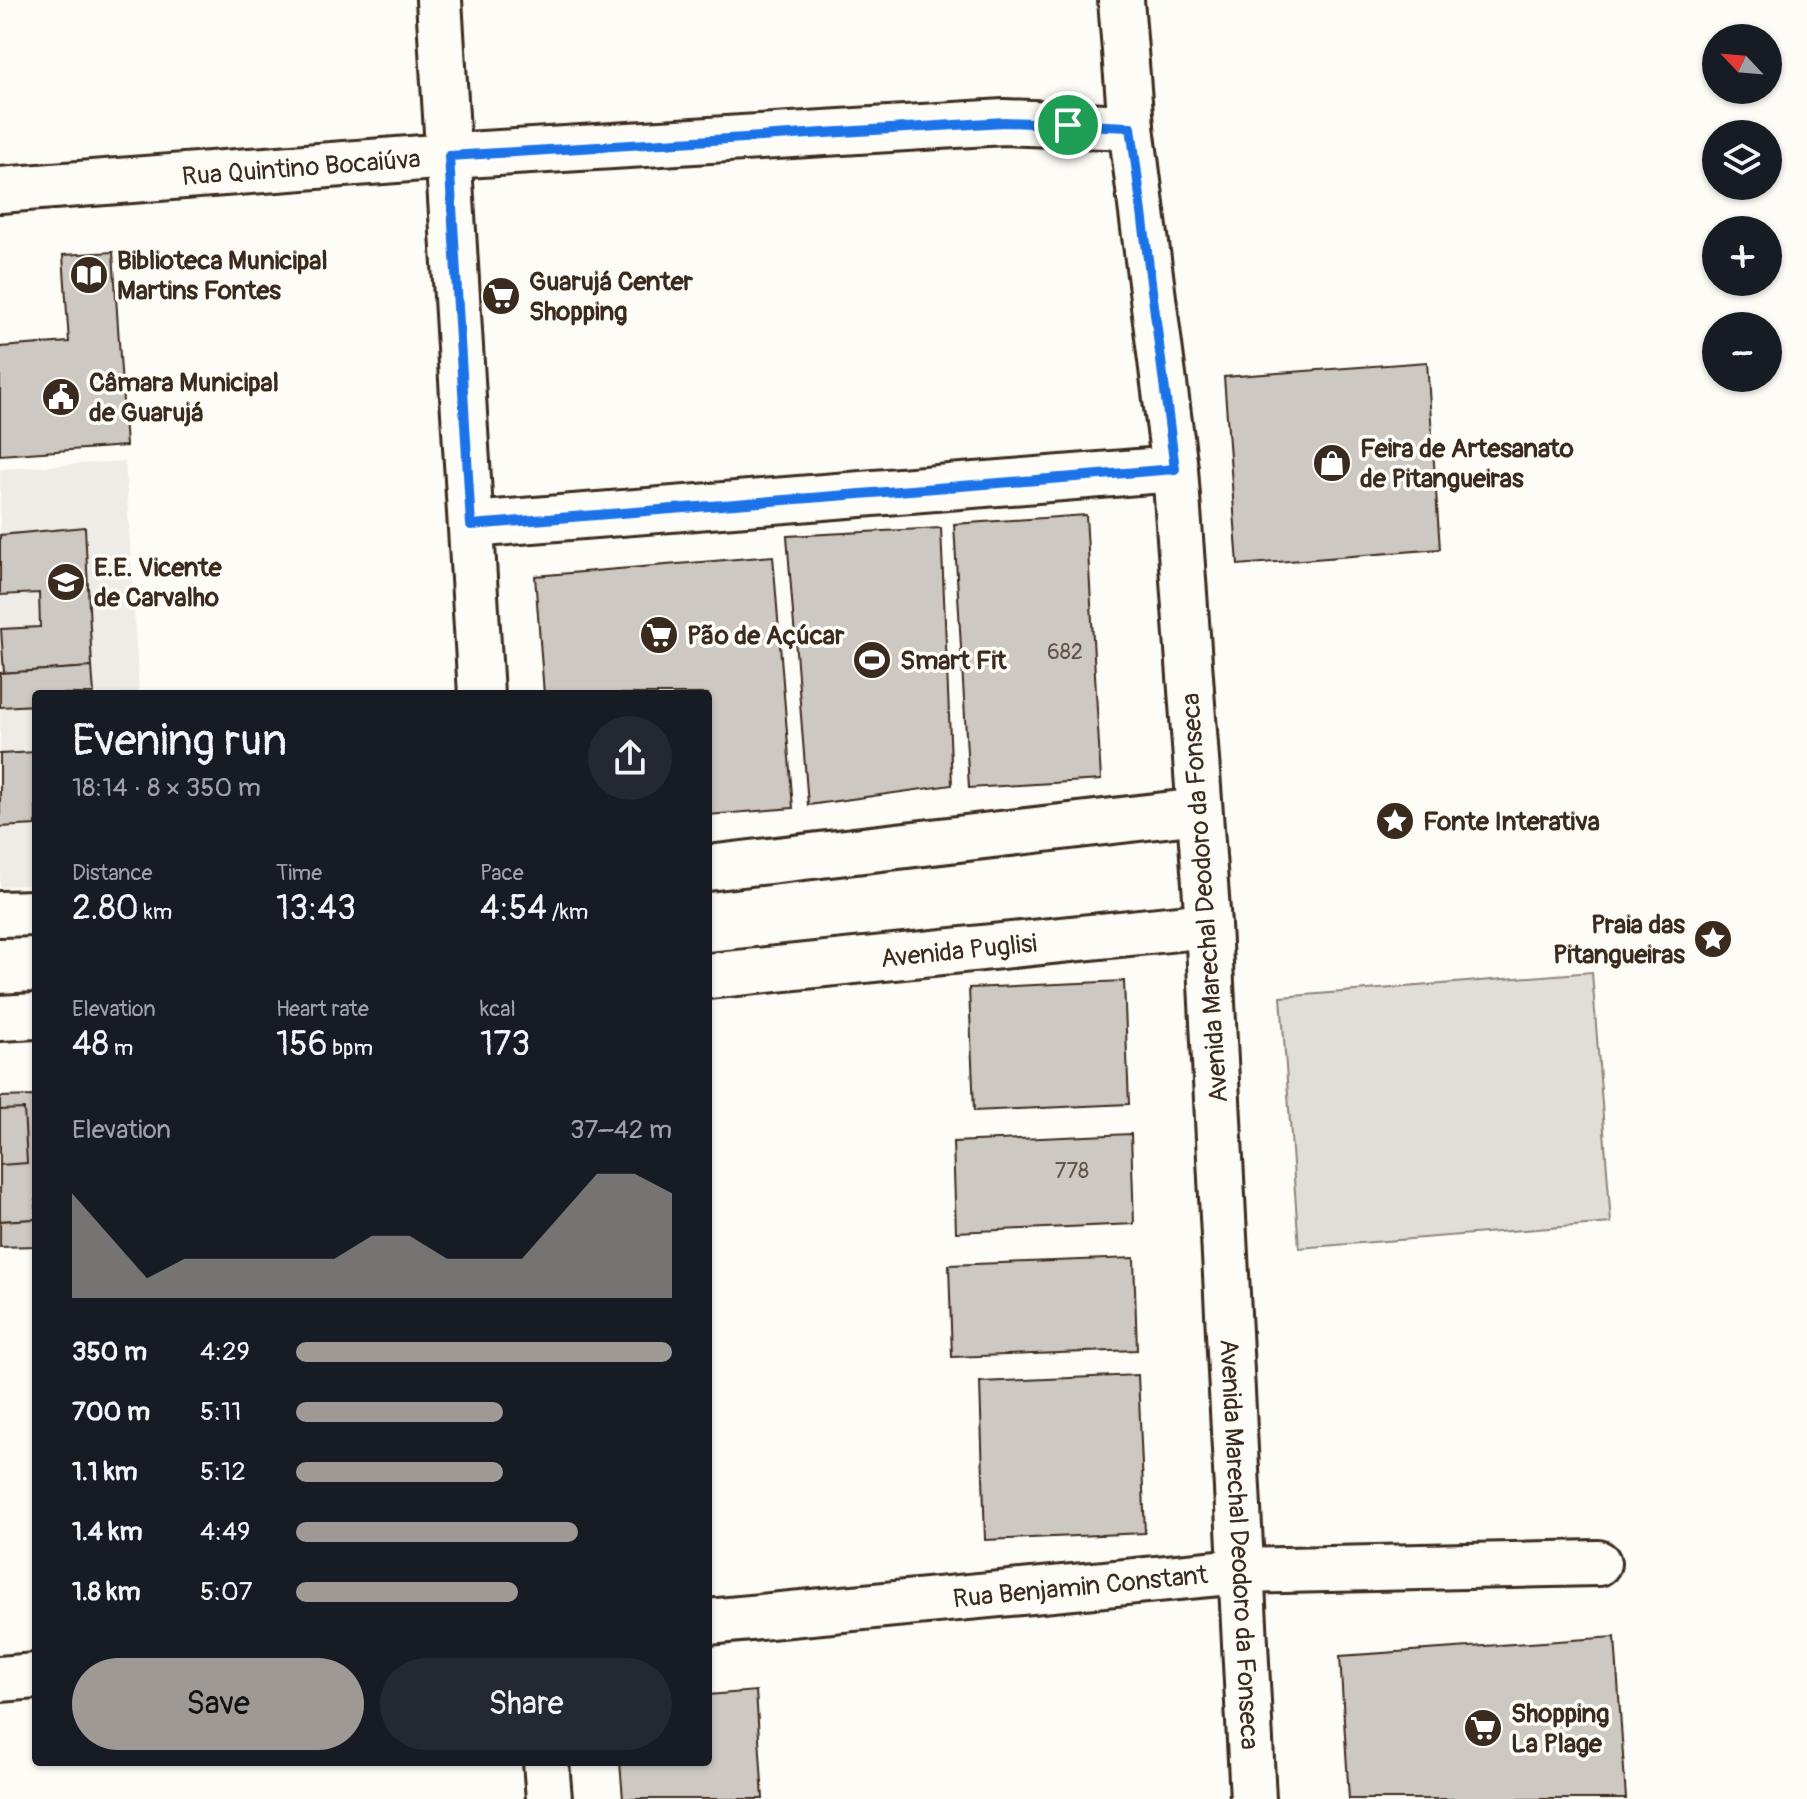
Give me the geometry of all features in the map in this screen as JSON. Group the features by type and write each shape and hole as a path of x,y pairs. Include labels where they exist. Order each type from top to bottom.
{"street":[{"path":"439,0 481,690"},
{"name":"Avenida Marechal Deodoro da Fonseca","path":"1121,0 1131,127 1175,469 1208,925 1253,1799"},
{"name":"Rua Quintino Bocaiúva","path":"0,190 449,156 1004,122 1131,127"},
{"path":"471,525 1175,469"},
{"path":"712,868 1199,811"},
{"path":"0,914 32,913"},
{"name":"Avenida Puglisi","path":"712,976 1208,925"},
{"path":"0,1018 32,1016"},
{"name":"Rua Benjamin Constant","path":"712,1622 1240,1571 1598,1563"},
{"path":"0,1679 32,1676"},
{"path":"546,1766 549,1799"}],"shaded area":[{"name":"E.E. Vicente de Carvalho","path":"125,461 139,690 32,690 32,884 0,887 0,469"},
{"path":"1592,972 1611,1223 1299,1248 1281,997"}],"building":[{"name":"Câmara Municipal de Guarujá","path":"113,252 126,446 0,455 0,347 69,342 63,255"},
{"name":"Feira de Artesanato de Pitangueiras","path":"1427,362 1440,549 1238,565 1224,377"},
{"path":"1086,515 1101,780 969,788 954,524"},
{"path":"85,527 92,667 4,673 1,629 40,627 39,593 0,595 0,535"},
{"name":"Smart Fit","path":"941,528 952,785 808,805 787,536"},
{"name":"Pão de Açúcar","path":"773,556 793,808 712,815 712,690 544,690 535,576"},
{"path":"92,667 94,690 32,690 32,705 0,707 0,673"},
{"path":"32,752 32,825 0,827 0,754"},
{"path":"1124,981 1129,1104 974,1111 969,988"},
{"path":"32,1096 32,1219 0,1221 0,1097"},
{"path":"24,1109 27,1163 0,1165 0,1110"},
{"path":"1131,1134 1134,1224 956,1232 953,1142"},
{"path":"32,1219 32,1246 0,1247 0,1221"},
{"path":"1134,1258 1137,1350 952,1357 949,1265"},
{"path":"1138,1375 1145,1533 985,1540 980,1382"},
{"name":"Shopping La Plage","path":"1615,1637 1626,1799 1349,1799 1340,1656"},
{"path":"756,1691 763,1799 623,1799 620,1766 712,1766 712,1695"}],"place":[{"name":"Biblioteca Municipal Martins Fontes","path":"89,275"},
{"name":"Guarujá Center Shopping","path":"501,296"},
{"name":"Câmara Municipal de Guarujá","path":"61,397"},
{"name":"Feira de Artesanato de Pitangueiras","path":"1332,463"},
{"name":"E.E. Vicente de Carvalho","path":"66,582"},
{"name":"Pão de Açúcar","path":"659,635"},
{"name":"Smart Fit","path":"872,660"},
{"name":"Fonte Interativa","path":"1395,821"},
{"name":"Praia das Pitangueiras","path":"1713,939"},
{"name":"Shopping La Plage","path":"1483,1728"}],"route":[{"path":"1004,122 1068,125 1131,127 1175,469 471,525 449,156 1004,122"}]}
